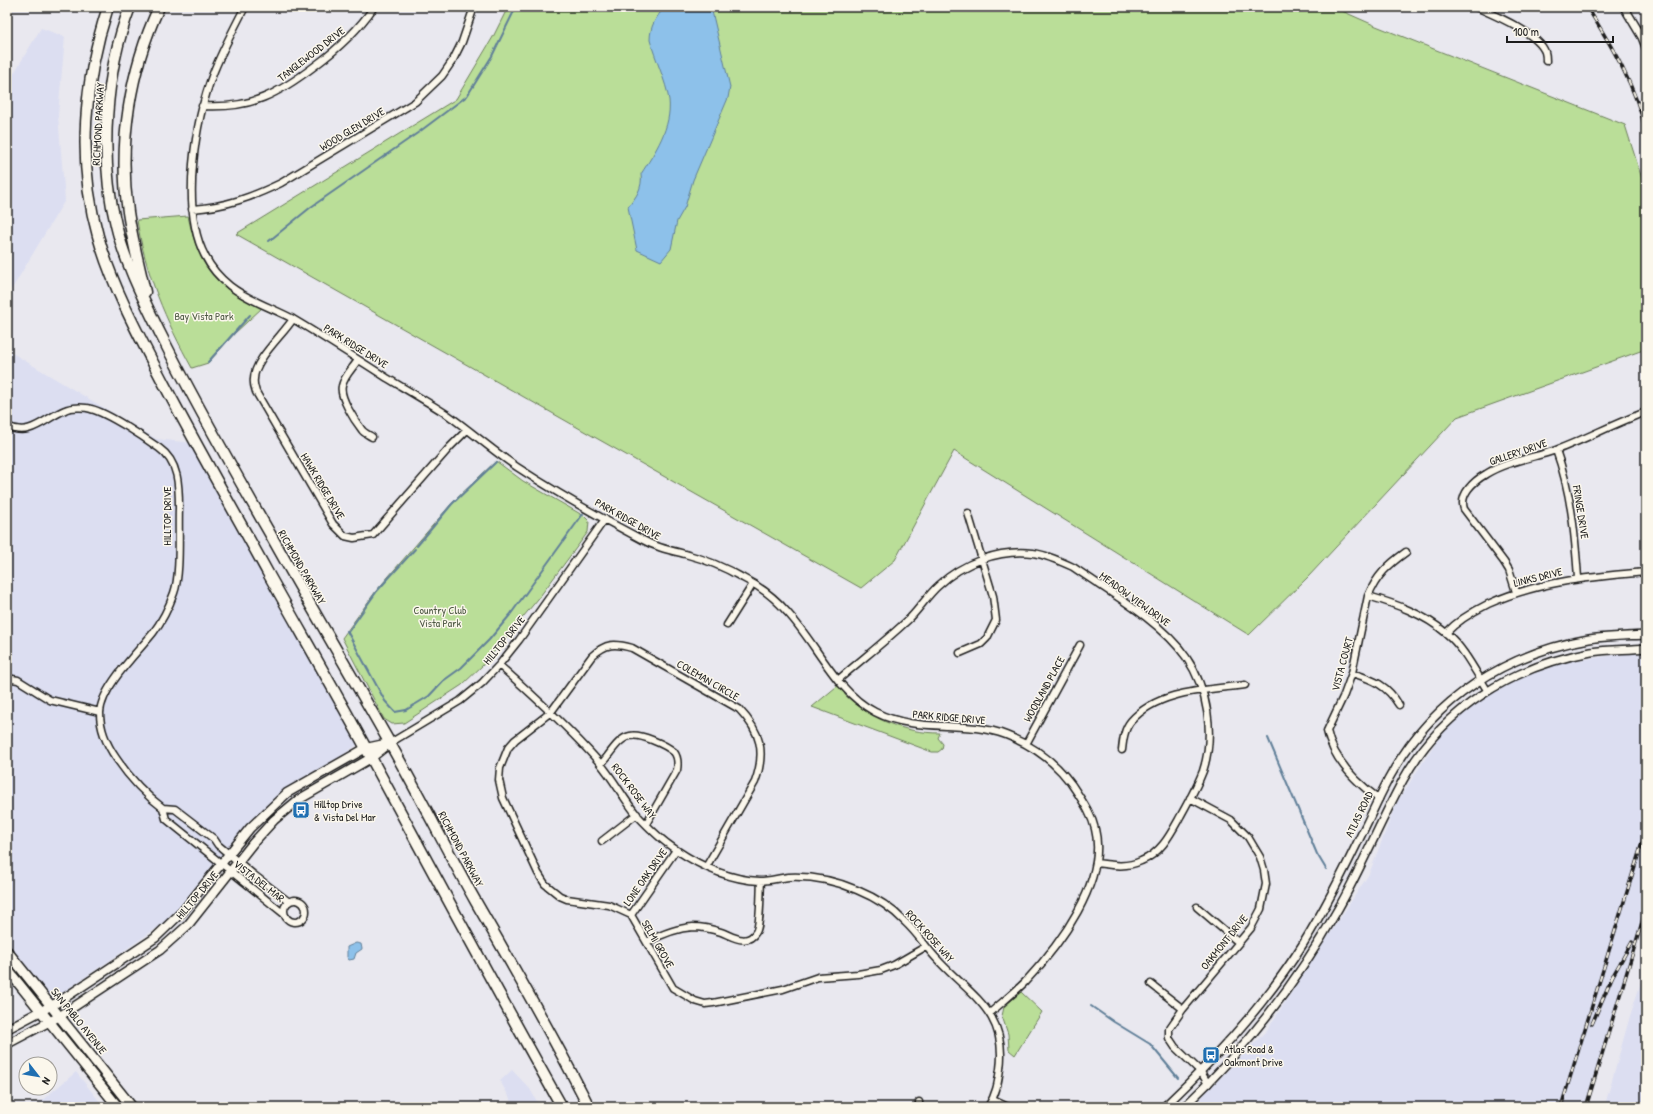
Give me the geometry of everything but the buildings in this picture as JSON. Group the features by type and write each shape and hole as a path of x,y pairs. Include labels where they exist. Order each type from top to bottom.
{"highway":[{"name":"RICHMOND PARKWAY","path":"108,7 96,48 89,86 86,126 86,168 90,198 98,235 107,264 131,319 174,403 366,748 562,1107"},
{"name":"RICHMOND PARKWAY","path":"130,7 116,52 111,85 106,166 110,199 116,228 127,261 194,400 390,743 476,901 567,1063 589,1107"},
{"path":"150,311 134,248 128,211 125,182 125,135 131,95 140,58 151,25 159,7"}],"main road":[{"name":"HILLTOP DRIVE","path":"7,1029 52,1006 155,938 183,911 229,853 263,815 287,794 366,748 390,743"},
{"name":"HILLTOP DRIVE","path":"7,1044 60,1016 171,942 188,925 263,831 285,810 311,792 371,758 390,743"},
{"name":"SAN PABLO AVENUE","path":"7,951 132,1107"},
{"path":"7,969 118,1107"}],"street":[{"name":"PARK RIDGE DRIVE","path":"245,7 214,72 202,106 195,149 192,183 192,209 196,234 204,255 215,273 228,285 239,292 293,320 358,360 448,416 518,467 606,519 665,550 688,555 727,570 753,584 786,610 838,680 854,698 873,711 895,721 918,725 958,726 1003,734 1026,744 1045,756 1062,771 1088,809 1096,830 1096,863 1091,882 1084,899 1064,934 1024,982 990,1013"},
{"name":"TANGLEWOOD DRIVE","path":"202,106 236,106 275,94 291,84 351,36 374,7"},
{"name":"WOOD GLEN DRIVE","path":"192,209 214,207 232,203 250,198 271,188 415,102 442,76 453,60 462,42 474,7"},
{"path":"1476,7 1503,19 1531,36 1544,51 1546,61"},
{"path":"1624,7 1642,37 1646,47"},
{"name":"HAWK RIDGE DRIVE","path":"293,320 264,356 254,374 253,381 256,392 333,524 346,536 354,538 373,535 450,446 467,430"},
{"path":"358,360 346,378 342,386 341,393 343,400 363,431 372,437"},
{"name":"HILLTOP DRIVE","path":"7,426 21,431 39,425 66,409 91,408 160,448 169,456 175,468 179,488 178,575 175,591 166,614 154,632 112,684 104,698 100,712 104,734 109,748 134,782 163,808"},
{"name":"GALLERY DRIVE","path":"1516,592 1509,570 1504,562 1464,509 1462,503 1463,497 1471,486 1485,474 1496,469 1556,450 1646,412"},
{"name":"FRINGE DRIVE","path":"1556,450 1565,474 1567,485 1576,543 1578,578"},
{"path":"960,653 981,644 987,638 996,620 993,596 968,513"},
{"name":"HILLTOP DRIVE","path":"390,743 460,701 482,683 499,665 570,571 606,519"},
{"name":"VISTA COURT","path":"1379,799 1353,776 1340,758 1327,731 1342,702 1352,673 1368,596 1379,575 1391,563 1406,552"},
{"name":"MEADOW VIEW DRIVE","path":"838,680 901,626 946,578 968,564 1005,554 1031,553 1046,556 1073,567 1148,619 1168,636 1186,658 1202,690 1207,706 1209,723 1203,770 1190,798 1167,839 1152,855 1129,865 1119,866 1096,863"},
{"name":"LINKS DRIVE","path":"1446,633 1451,627 1469,614 1516,592 1578,578 1646,572"},
{"path":"727,625 753,584"},
{"path":"1368,596 1408,609 1446,633 1467,658 1487,690"},
{"name":"ATLAS ROAD","path":"1164,1107 1201,1072 1258,1006 1303,944 1326,903 1398,762 1424,727 1454,699 1480,679 1530,654 1591,639 1646,635"},
{"name":"WOODLAND PLACE","path":"1026,744 1080,644"},
{"name":"COLEMAN CIRCLE","path":"552,712 600,648 609,645 620,645 632,648 739,709 748,718 759,740 761,756 759,769 755,782 706,867"},
{"path":"1184,1107 1208,1084 1256,1030 1277,1004 1314,951 1357,874 1403,780 1416,760 1445,724 1487,690 1535,667 1593,652 1646,648"},
{"name":"ROCK ROSE WAY","path":"499,665 552,712 601,764 637,814 653,832 676,850 706,867 741,879 761,881 791,877 814,878 835,882 858,890 876,899 906,922 925,947 976,997 990,1013 997,1028 1002,1046 998,1081 993,1100 988,1107"},
{"path":"1352,673 1365,677 1382,686 1394,697 1399,705"},
{"path":"7,678 18,680 50,700 100,712"},
{"path":"1122,750 1125,732 1130,722 1150,706 1174,695 1245,685"},
{"name":"SELMI GROVE","path":"552,712 515,740 508,748 500,768 499,780 503,798 538,873 545,884 560,896 567,899 609,905 630,915 673,988 689,999 705,1004 714,1003 783,989 818,978 881,970 894,965 925,947"},
{"path":"601,764 623,739 630,736 641,735 674,752 678,760 677,770 646,824"},
{"name":"OAKMONT DRIVE","path":"1190,798 1231,820 1248,837 1260,857 1266,884 1264,897 1256,920 1183,1009 1169,1029 1169,1038 1175,1047 1201,1072 1208,1084"},
{"name":"VISTA DEL MAR","path":"284,914 166,819 163,808 175,810 214,839 218,845 238,862 289,902"},
{"path":"602,842 637,814"},
{"name":"LONE OAK DRIVE","path":"630,915 676,850"},
{"path":"647,942 670,931 694,927 720,931 736,939 748,939 757,931 761,881"},
{"path":"297,901 301,903 305,910 305,914 301,920 293,922 286,918 284,914 284,909 289,902 297,901"},
{"path":"1197,907 1238,942"},
{"path":"1151,984 1183,1009"},
{"path":"993,1100 1008,1107"}],"shaded area":[{"path":"41,28 65,37 58,115 65,200 7,297 7,85"},
{"path":"7,350 156,439 192,443 357,745 251,819 167,921 52,1000 7,946"},
{"path":"1646,651 1646,906 1584,1107 1192,1107 1267,1030 1369,874 1396,804 1441,734 1474,704 1518,679 1564,662"},
{"path":"1646,967 1646,1107 1610,1107 1605,1105 1630,1016"},
{"path":"512,1070 530,1089 540,1107 515,1107 500,1081"},
{"path":"76,1072 104,1107 34,1107 47,1096 58,1096 58,1087"}],"green space":[{"path":"508,7 1333,7 1376,26 1625,125 1644,185 1646,202 1646,349 1457,417 1308,577 1249,635 954,451 895,560 861,588 236,234 456,99 493,37"},
{"name":"Bay Vista Park","path":"188,216 197,249 203,262 211,273 231,292 262,308 235,333 208,363 192,368 165,314 151,278 145,259 137,220"},
{"name":"Country Club Vista Park","path":"496,461 523,481 584,516 589,521 588,532 538,599 483,665 462,685 404,723 392,724 384,719 342,638 376,591 452,503"},
{"path":"843,685 845,695 855,704 877,718 888,723 913,730 940,733 938,738 943,744 942,749 938,752 932,752 812,707 836,687"},
{"path":"1021,992 1042,1012 1015,1055 1009,1050 1008,1034 1002,1016 1004,1007"}],"water":[{"path":"665,7 711,7 730,87 728,98 693,180 685,207 677,221 671,249 661,261 637,250 628,207 634,200 640,188 641,174 661,139 668,120 668,93 650,40 654,22"},
{"path":"356,943 361,944 362,949 356,953 354,959 349,960 347,957 347,947"}],"waterway":[{"path":"269,241 311,207 419,132 467,96 492,56 516,7"},
{"path":"208,362 250,315"},
{"path":"417,546 452,504 496,462"},
{"path":"347,631 385,701 395,712 406,710 429,696 443,681 461,668 489,640 510,615 583,514"},
{"path":"348,632 377,591 415,549"},
{"path":"1268,738 1317,854 1326,869"},
{"path":"1091,1006 1150,1044 1178,1078"}],"railway":[{"path":"1587,7 1614,52 1630,83 1642,115 1646,132"},
{"path":"1561,1107 1646,830"},
{"path":"1586,1107 1646,909"},
{"path":"1611,979 1632,942"},
{"path":"1592,1024 1613,975"}],"place":[{"name":"Hilltop Drive & Vista Del Mar","path":"301,810"},
{"name":"Atlas Road & Oakmont Drive","path":"1211,1055"}]}
